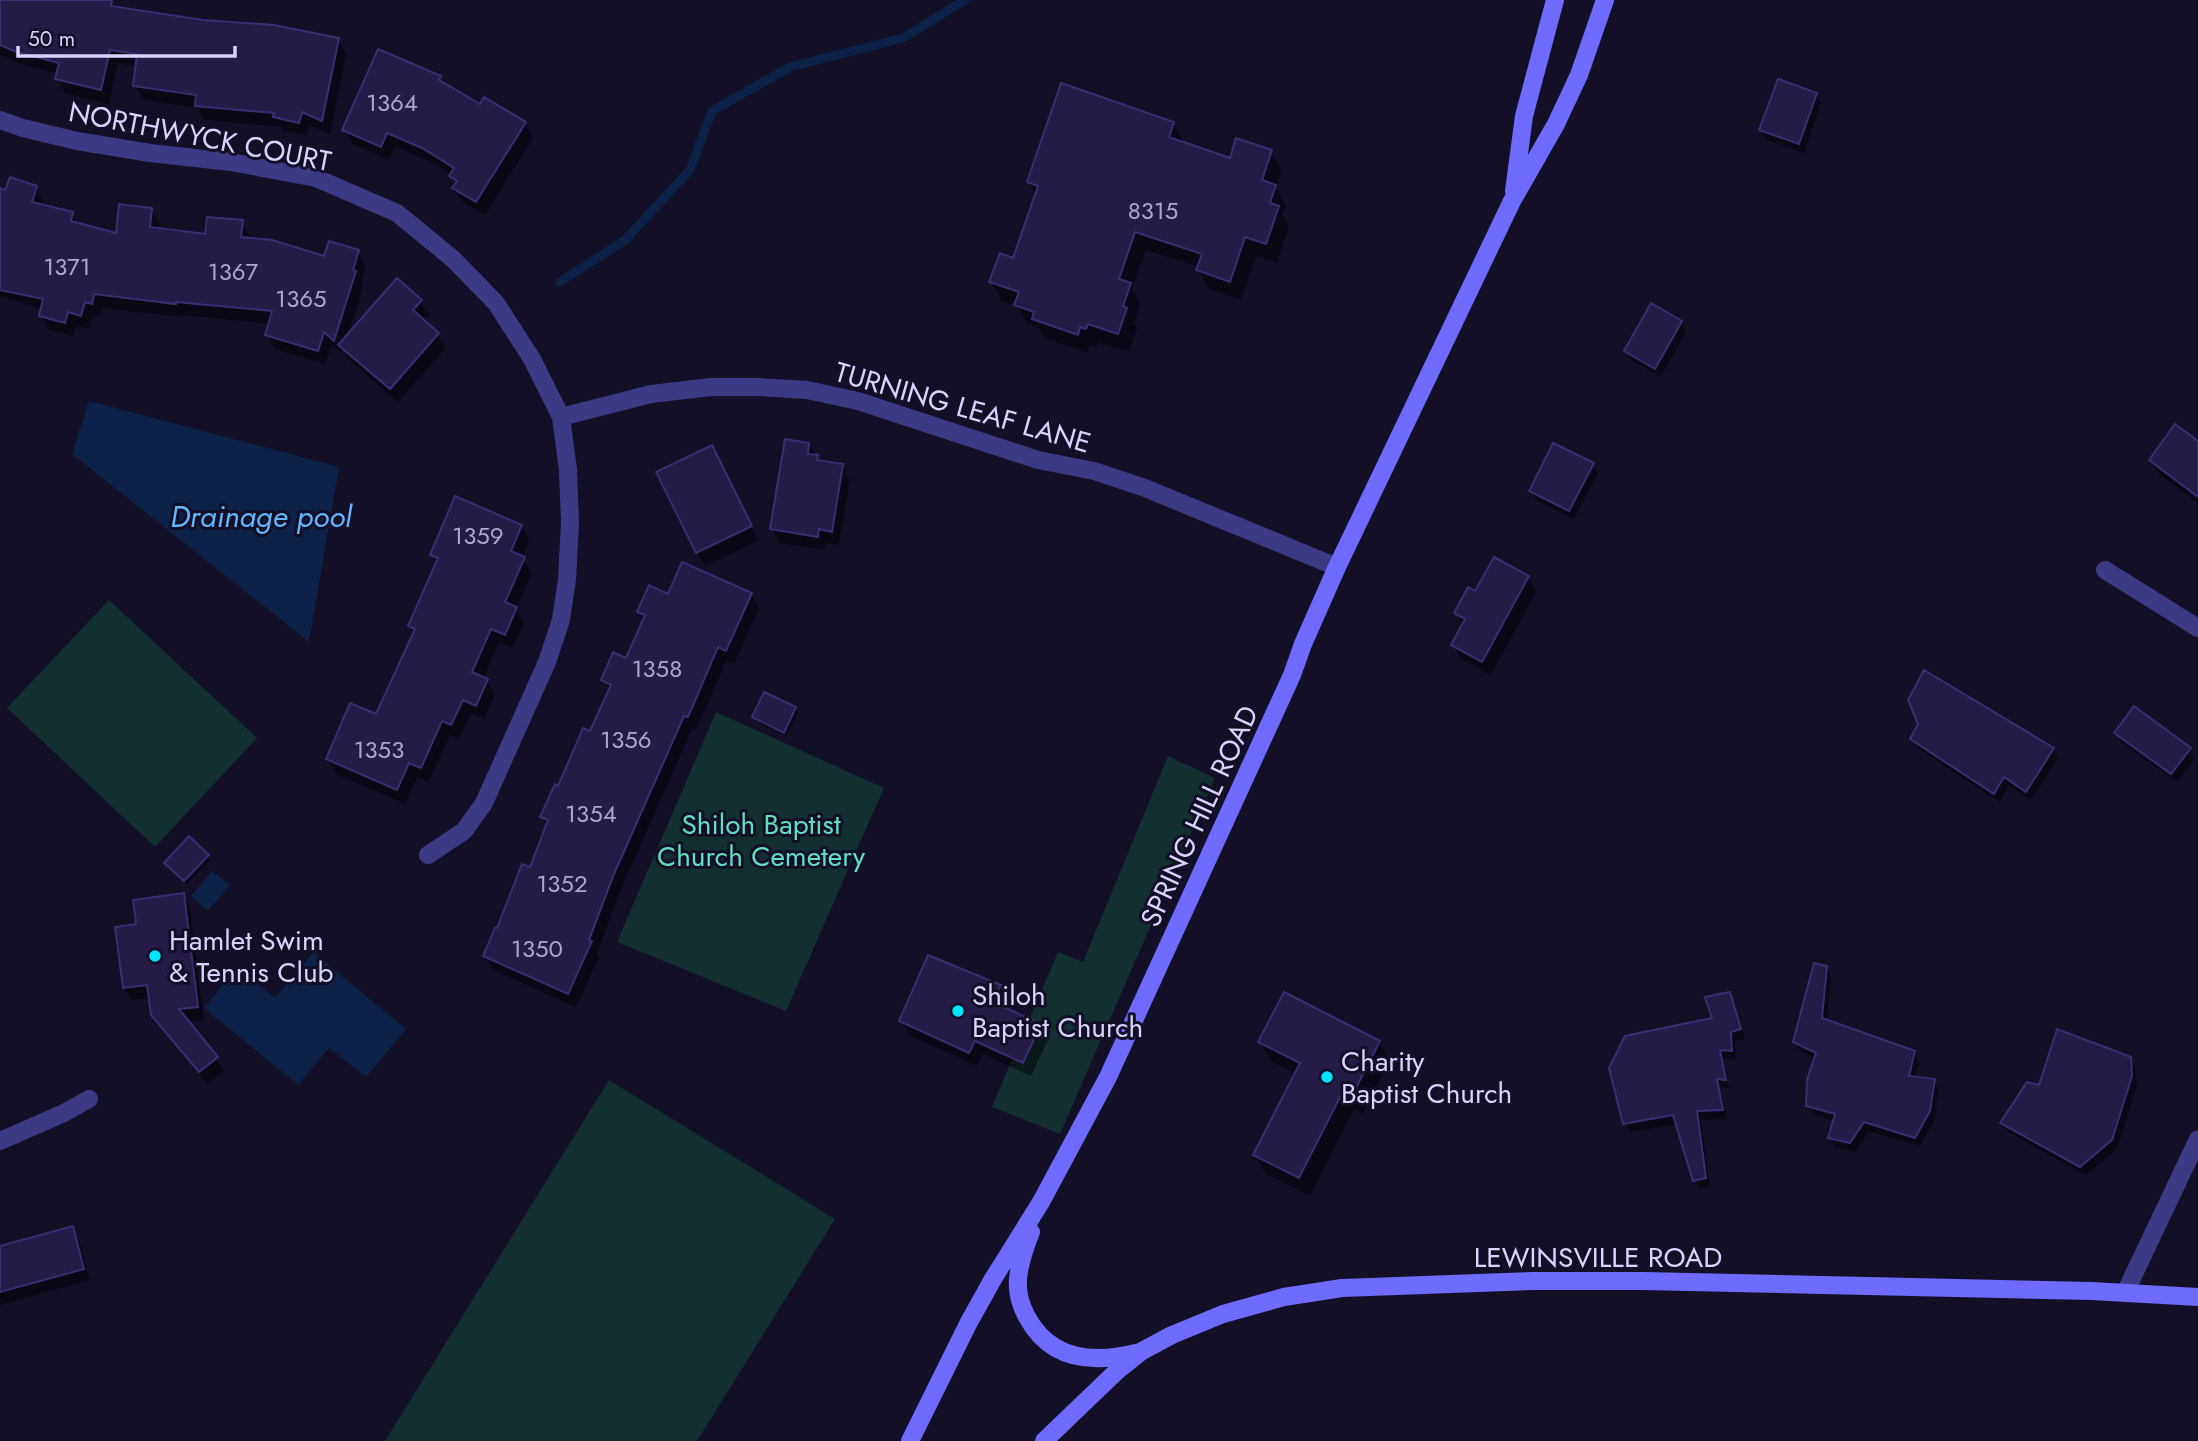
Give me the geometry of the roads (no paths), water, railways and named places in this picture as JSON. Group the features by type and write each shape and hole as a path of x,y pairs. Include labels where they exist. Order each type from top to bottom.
{"main road":[{"name":"SPRING HILL ROAD","path":"1513,201 1524,116 1555,0"},
{"name":"SPRING HILL ROAD","path":"910,1441 993,1279 1041,1202 1108,1077 1292,675 1337,567 1513,201 1556,124 1579,75 1605,0"},
{"path":"1041,1202 1024,1252 1018,1281 1022,1307 1033,1328 1050,1346 1073,1356 1104,1359 1142,1351"},
{"name":"LEWINSVILLE ROAD","path":"1044,1441 1081,1404 1142,1351 1172,1335 1223,1314 1284,1297 1342,1287 1625,1281 2198,1297"}],"street":[{"name":"NORTHWYCK COURT","path":"0,120 77,141 231,162 316,178 397,214 453,259 496,303 532,359 561,417 568,470 570,523 567,579 561,620 547,662 484,803 464,831 428,855"},
{"name":"TURNING LEAF LANE","path":"561,417 651,394 711,387 807,390 858,401 1038,460 1094,471 1145,488 1337,567"},
{"path":"2105,570 2198,628"},
{"path":"0,1141 89,1099"},
{"path":"2125,1293 2198,1139"}],"water":[{"name":"Drainage pool","path":"89,401 339,467 309,642 72,454"},
{"path":"212,871 230,885 208,911 191,896"},
{"path":"313,952 406,1029 366,1077 329,1048 298,1085 204,1008 237,968 275,998"}],"waterway":[{"path":"560,282 625,240 690,170 712,111 790,67 903,38 965,0"}],"place":[{"name":"Hamlet Swim & Tennis Club","path":"155,956"},
{"name":"Shiloh Baptist Church","path":"958,1011"},
{"name":"Charity Baptist Church","path":"1327,1077"}],"park label":[{"name":"Shiloh Baptist Church Cemetery","path":"761,840"}]}
